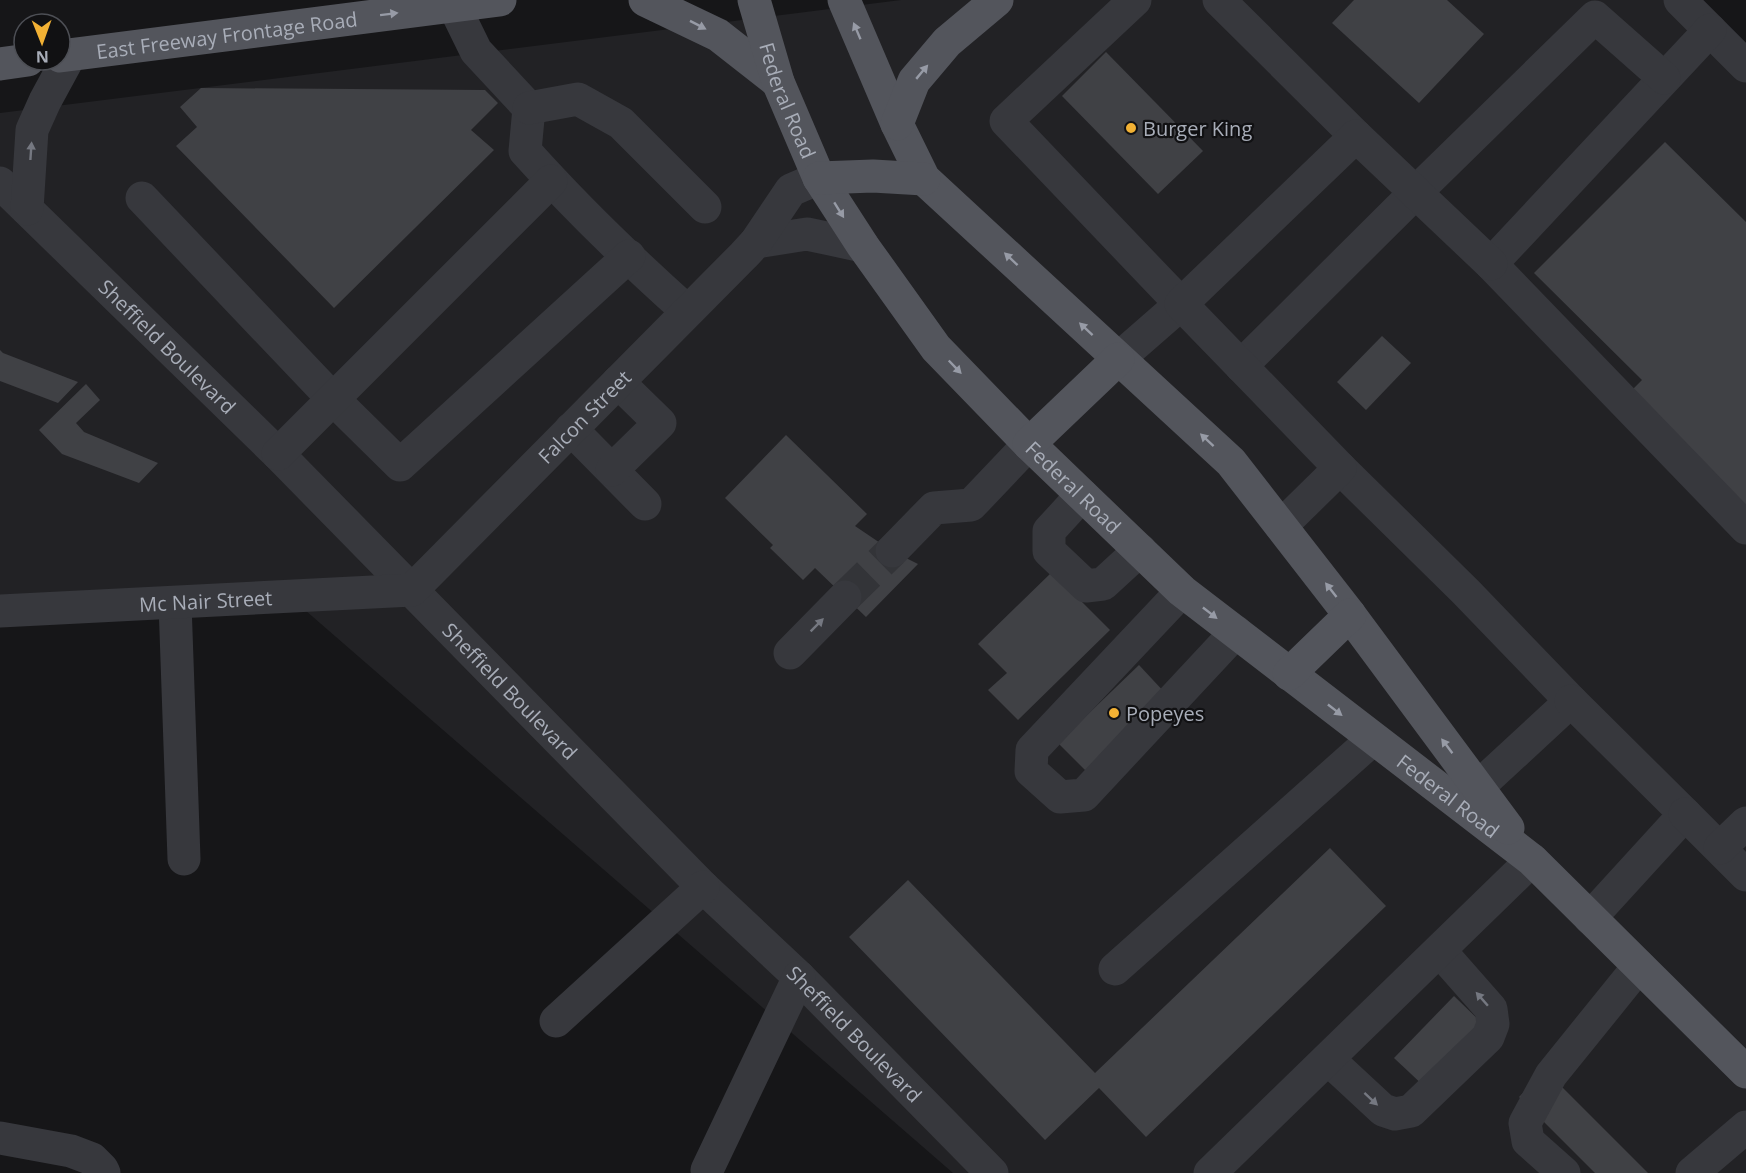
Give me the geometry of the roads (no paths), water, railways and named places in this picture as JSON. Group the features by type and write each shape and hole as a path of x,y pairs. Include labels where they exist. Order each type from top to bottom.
{"main road":[{"name":"East Freeway Frontage Road","path":"72,54 500,0"},
{"path":"645,0 718,35 778,82"},
{"name":"Federal Road","path":"754,0 778,82 819,178 862,246 936,348 1029,444 1182,591 1532,861 1746,1072"},
{"name":"Federal Road","path":"844,0 897,124 924,179 1231,462 1350,615 1532,861"},
{"path":"897,124 915,81 947,42 997,0"},
{"path":"819,178 873,176 924,179"},
{"path":"1029,444 1118,359"},
{"path":"1289,674 1350,615"}],"street":[{"path":"1135,0 1006,121 1340,468 1746,875"},
{"path":"1220,0 1356,136 1491,264 1746,528"},
{"path":"1680,0 1746,66"},
{"path":"454,6 476,51 530,108"},
{"path":"1241,366 1595,17 1664,78"},
{"path":"1491,264 1710,30"},
{"path":"27,209 32,130 58,72"},
{"path":"530,108 578,99 621,123 705,207"},
{"path":"530,108 525,151 551,181 687,311"},
{"path":"1118,359 1181,304 1356,136"},
{"name":"Falcon Street","path":"412,590 756,242 792,190 819,178"},
{"path":"278,454 551,181"},
{"name":"Sheffield Boulevard","path":"0,183 278,454 704,887 799,977 992,1173"},
{"path":"142,198 333,399 400,465 629,256"},
{"path":"756,242 807,234 862,246"},
{"path":"612,470 660,423 618,382"},
{"path":"571,429 645,504"},
{"path":"892,551 934,508 971,505 1029,444"},
{"path":"1281,526 1340,468"},
{"path":"1082,495 1049,531 1049,551 1078,579 1086,586 1103,584 1140,550"},
{"name":"Mc Nair Street","path":"0,611 412,590"},
{"path":"1182,591 1032,750 1031,771 1060,797 1084,795 1236,632"},
{"path":"790,653 845,597"},
{"path":"175,603 184,859"},
{"path":"1478,787 1571,701"},
{"path":"1115,969 1374,739"},
{"path":"1590,918 1685,814"},
{"path":"1720,848 1746,823"},
{"path":"1210,1173 1532,861"},
{"path":"556,1021 704,887"},
{"path":"1328,1059 1383,1110 1395,1114 1411,1111 1428,1095 1488,1037 1493,1024 1491,1008 1440,951"},
{"path":"1564,1173 1528,1141 1525,1123 1551,1076 1639,966"},
{"path":"707,1170 799,977"},
{"path":"1692,1173 1746,1127"},
{"path":"0,1138 71,1151 92,1159 104,1173"}],"tunnel":[{"path":"845,597 892,551"}],"place":[{"name":"Burger King","path":"1131,128"},
{"name":"Popeyes","path":"1114,713"}]}
